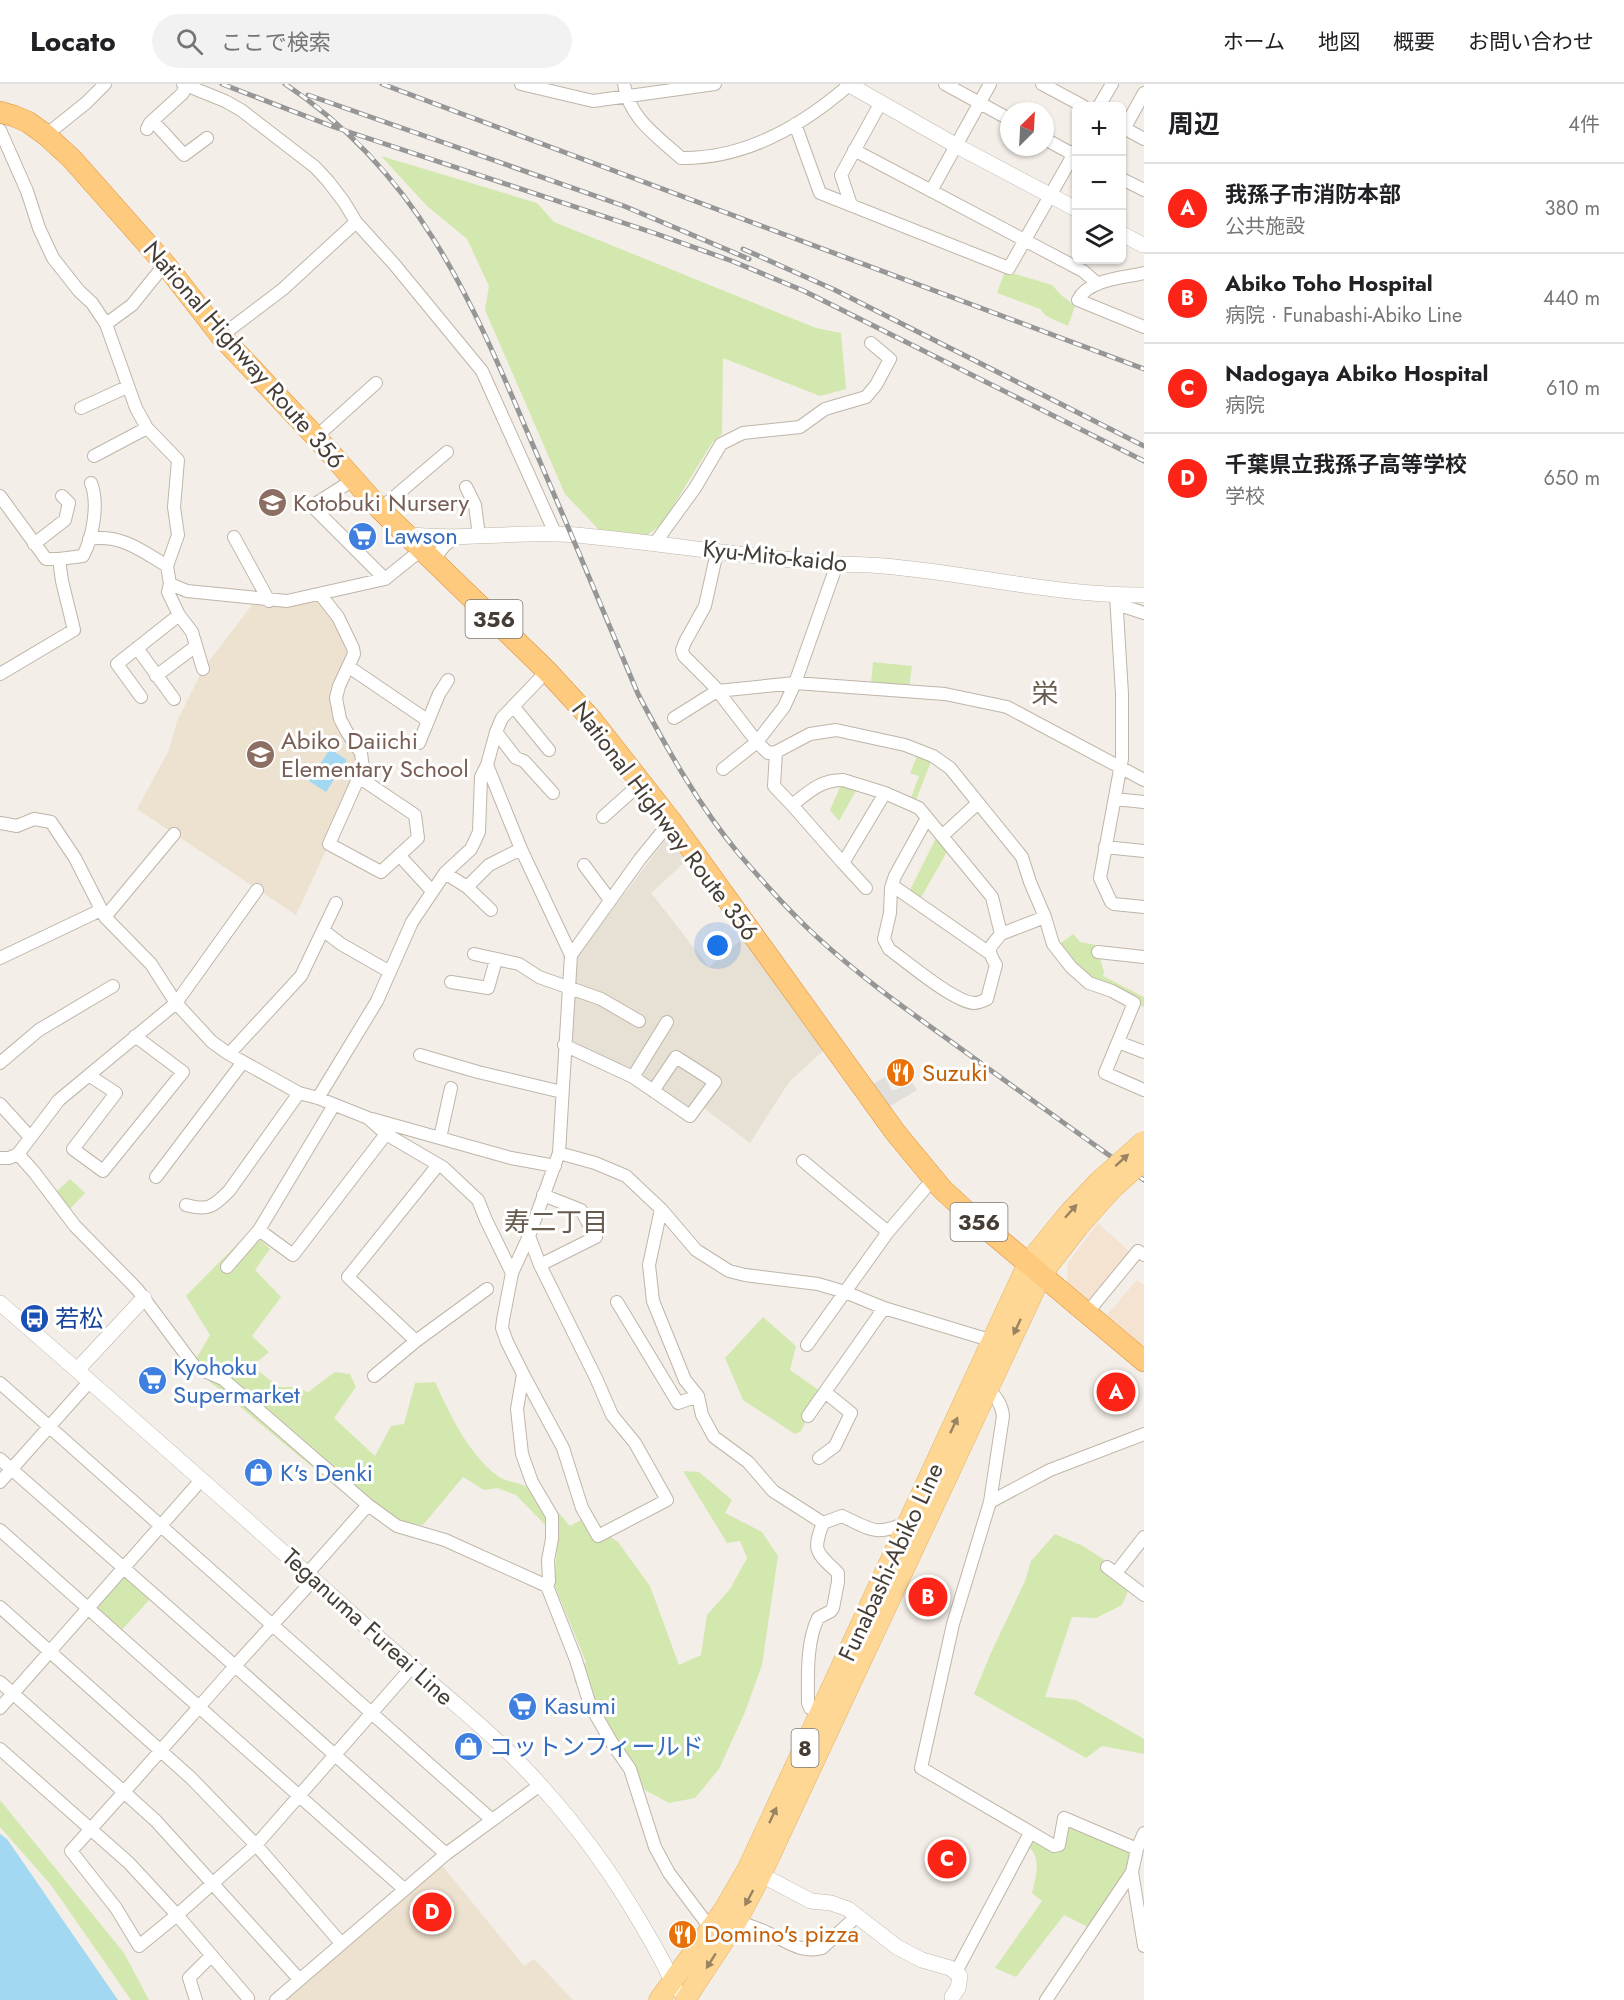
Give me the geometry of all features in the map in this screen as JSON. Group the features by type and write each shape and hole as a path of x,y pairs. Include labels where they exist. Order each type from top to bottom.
{"highway":[{"name":"National Highway Route 356","path":"0,112 28,122 72,159 165,264 221,336 353,480 405,534 547,671 592,720 671,821 895,1132 933,1179 969,1214 1144,1361"}],"main road":[{"name":"Funabashi-Abiko Line","path":"828,1716 909,1522 993,1341 1035,1269 1085,1219 1105,1185 1144,1141"},
{"name":"Funabashi-Abiko Line","path":"1105,1185 1144,1160"},
{"name":"Funabashi-Abiko Line","path":"685,2000 737,1921 755,1871 828,1716 929,1515 988,1388 1035,1269"},
{"name":"Funabashi-Abiko Line","path":"659,2000 676,1991 711,1929 755,1871"}],"street":[{"path":"46,135 86,103 105,84"},
{"path":"207,138 184,155 150,125 183,93 184,84 241,110 315,167 344,202 356,222 394,264 482,372 555,534"},
{"path":"521,84 593,101 625,90 715,84"},
{"path":"945,84 1000,114"},
{"path":"931,191 990,84"},
{"path":"1042,84 1076,102"},
{"path":"1101,102 1112,84"},
{"path":"625,90 635,115 681,158 696,158 727,153 770,139 849,85 957,146 1072,206"},
{"path":"1126,123 1144,93"},
{"path":"851,205 841,175 880,104"},
{"path":"795,124 820,193 1009,268 1075,156"},
{"path":"0,130 53,258 79,291 92,303 106,324 127,387 147,428 178,460 174,507 178,535 167,567 170,584 168,592 179,615 192,632 203,669"},
{"path":"1126,130 1144,139"},
{"path":"1054,143 1072,152"},
{"path":"854,150 1083,271 1098,284"},
{"path":"1126,181 1144,190"},
{"path":"221,336 284,289 356,222"},
{"path":"1126,236 1144,245"},
{"path":"106,324 132,305 165,264"},
{"path":"1144,273 1098,284 1082,292 1078,300 1144,327"},
{"path":"655,543 695,488 722,444 743,433 800,427 825,409 859,400 871,393 890,359 871,343"},
{"path":"316,437 376,384"},
{"path":"81,408 127,387"},
{"path":"94,456 147,428"},
{"path":"380,509 447,452"},
{"path":"353,480 312,506 385,579"},
{"path":"0,496 46,558 84,556 94,524 95,495 91,483"},
{"path":"466,487 475,505 479,536"},
{"path":"34,544 65,520 69,503 62,496"},
{"name":"Kyu-Mito-kaido","path":"405,534 420,536 555,534 837,564 883,566 1117,600 1144,595"},
{"path":"170,584 187,591 287,602 385,579 428,556 458,536"},
{"path":"89,538 99,537 126,542 167,567"},
{"path":"234,537 269,601"},
{"path":"717,552 705,606 682,650 684,656 717,691 768,753 776,752 810,734 836,730 905,745 933,756 950,768 1022,857 1053,944 1071,967 1089,983 1112,991 1139,1005 1118,1042 1105,1073 1144,1090"},
{"path":"0,674 74,630 59,559"},
{"path":"723,769 757,742 784,707 795,683 837,564"},
{"path":"321,594 338,617 350,639 354,654 336,698 340,719 361,753 363,768 329,844 381,872 418,838 415,815 360,778"},
{"path":"1144,613 1117,600 1122,694 1122,759 1100,878 1114,904 1144,907"},
{"path":"141,697 117,664 179,615"},
{"path":"156,676 196,646"},
{"path":"137,648 174,699"},
{"path":"349,667 427,720"},
{"path":"318,1098 377,1001 412,922 445,873 471,849 479,832 481,777 502,718 547,671"},
{"path":"419,743 427,720 448,680"},
{"path":"674,718 717,691 795,683 945,694 1007,707 1144,780"},
{"path":"513,706 549,750"},
{"path":"496,732 516,758 525,762 553,792"},
{"path":"776,752 774,786 866,888"},
{"path":"487,765 521,849 571,955 557,1159 512,1273 502,1328 562,1448 582,1508 598,1536 667,1500 636,1443 612,1415 528,1236"},
{"path":"792,805 819,784 836,780 885,793 914,805 992,897 1001,934"},
{"path":"603,817 642,783"},
{"path":"843,863 885,793"},
{"path":"1115,799 1144,802"},
{"path":"942,836 978,803"},
{"path":"891,888 896,888 988,952 996,965 987,999 977,1004 967,1002 951,993 889,949 884,939 890,913 891,888 895,876 927,818"},
{"path":"0,823 17,826 34,819 51,822 75,858 103,914 151,964 176,1003 212,1042 299,1093 368,1118 511,1158 595,1163 626,1176 662,1209 696,1250 729,1271 818,1284 884,1308 993,1341"},
{"path":"571,955 671,821"},
{"path":"0,958 103,914 174,834"},
{"path":"1105,847 1144,851"},
{"path":"467,887 489,865 521,849"},
{"path":"399,855 432,891"},
{"path":"584,865 610,900"},
{"path":"445,873 467,887 492,910"},
{"path":"0,1158 18,1155 59,1100 176,1003 257,890"},
{"path":"229,1054 301,976 336,903"},
{"path":"988,952 1001,934 1045,917"},
{"path":"324,931 341,944 390,972"},
{"path":"1098,952 1144,957"},
{"path":"474,954 519,964 539,977 601,999 639,1021"},
{"path":"451,982 488,988 496,960"},
{"path":"0,1063 39,1030 113,986"},
{"path":"633,1077 667,1022"},
{"path":"90,1076 116,1093 73,1149 103,1171 183,1072 135,1036"},
{"path":"1118,1042 1144,1052"},
{"path":"564,1045 633,1077 653,1091 690,1116 715,1082 676,1057 653,1091"},
{"path":"420,1055 478,1072 562,1092"},
{"path":"156,1177 243,1062"},
{"path":"440,1138 451,1088"},
{"path":"186,1205 202,1210 217,1204 229,1191 299,1093"},
{"path":"0,1104 30,1137"},
{"path":"227,1267 259,1230 333,1105"},
{"path":"368,1118 386,1134 444,1168 478,1200 512,1273"},
{"path":"259,1230 293,1255 386,1134"},
{"path":"18,1155 34,1172 75,1226 144,1298 195,1367 222,1379 368,1506 397,1526 445,1540 547,1586"},
{"path":"804,1161 888,1232"},
{"path":"416,1341 348,1277 438,1165"},
{"path":"807,1346 888,1232 933,1179"},
{"path":"540,1265 596,1237 581,1210 543,1195"},
{"path":"662,1209 650,1265 653,1301 685,1380 698,1396 702,1415 714,1437 748,1462 773,1491 823,1523"},
{"path":"1087,1313 1138,1251 1144,1255"},
{"path":"374,1376 416,1341 487,1289"},
{"path":"76,1370 144,1298"},
{"path":"617,1302 678,1403 698,1396"},
{"name":"Teganuma Fureai Line","path":"0,1303 202,1479 411,1668 475,1722 540,1785 585,1838 626,1898 676,1991"},
{"path":"808,1416 884,1308"},
{"path":"523,1374 516,1409 522,1454 532,1482 552,1516 547,1586 576,1660 590,1705 630,1769 655,1847 675,1882 711,1929"},
{"path":"0,1482 89,1382"},
{"path":"0,1383 492,1820"},
{"path":"988,1388 997,1398 1003,1416 990,1502 953,1624 921,1768 1054,1846 1059,1845 1064,1818 1137,1849"},
{"path":"819,1458 835,1446 851,1413 825,1392"},
{"path":"990,1502 1050,1470 1144,1434"},
{"path":"0,1459 446,1854"},
{"path":"0,1708 202,1479"},
{"path":"368,1506 272,1625 71,1851 117,1908 139,1947 256,1845 411,1668"},
{"path":"823,1523 842,1516 874,1531 887,1531 929,1515"},
{"path":"823,1523 816,1550 838,1573 838,1582 833,1608 818,1618 813,1627 808,1703 810,1708 828,1716"},
{"path":"0,1530 404,1889"},
{"path":"1144,1537 1112,1570 1144,1595"},
{"path":"0,1607 191,1778 256,1845 341,1944"},
{"path":"0,1682 156,1821 299,1979"},
{"path":"0,1749 129,1863 177,1915 248,1999"},
{"path":"276,2000 446,1854 540,1785"},
{"path":"956,1972 1030,1833"},
{"path":"1144,1833 1137,1849 1132,1872 1144,1946"},
{"path":"755,1871 811,1901 839,1905 848,1909 897,1947 922,1960 956,1972 961,1982 952,1997"},
{"path":"1046,2000 1132,1872"},
{"path":"737,1921 770,1933 801,1949 818,1950 857,1916"},
{"path":"196,2000 189,1978 211,1956"}],"shaded area":[{"name":"Abiko Daiichi Elementary School","path":"315,599 333,619 347,649 345,661 331,687 330,700 333,718 356,758 357,765 327,848 296,915 137,809 169,750 177,721 203,669 255,601"},
{"path":"668,836 686,861 651,893 709,967 745,937 824,1050 789,1082 750,1143 696,1102 689,1108 622,1066 571,1043 578,956"},
{"path":"885,1077 892,1090 898,1089 910,1079 917,1090 887,1108 871,1085"},
{"path":"1098,1223 1132,1254 1092,1302 1067,1283 1068,1263"},
{"path":"1137,1280 1144,1285 1144,1344 1142,1346 1107,1315"},
{"path":"441,1864 524,1966 534,1959 573,2000 282,2000"}],"green space":[{"path":"381,156 537,203 554,222 816,328 841,333 846,389 820,396 723,358 722,434 712,443 662,524 646,536 602,533 565,494 485,310 489,286 467,239 427,206"},
{"path":"1005,271 1052,285 1075,306 1068,326 1046,316 1040,309 997,293"},
{"path":"873,662 912,666 909,688 871,684"},
{"path":"918,754 932,759 914,805 909,803 919,776 910,773"},
{"path":"841,785 857,789 839,821 830,810"},
{"path":"939,832 948,850 918,903 907,896"},
{"path":"1073,934 1080,942 1096,945 1104,972 1103,976 1144,997 1144,1007 1089,983 1056,947"},
{"path":"70,1179 85,1193 70,1209 56,1192"},
{"path":"250,1231 270,1249 255,1270 281,1297 252,1336 269,1352 252,1366 279,1387 293,1387 308,1392 335,1372 350,1374 356,1387 334,1418 375,1456 391,1426 404,1424 415,1383 435,1382 461,1434 488,1468 502,1479 522,1485 539,1494 570,1526 583,1519 618,1542 650,1586 679,1665 701,1655 707,1615 730,1589 747,1558 740,1541 727,1543 683,1471 699,1472 732,1500 725,1513 762,1532 778,1556 762,1665 745,1712 719,1769 695,1798 669,1803 645,1790 574,1680 586,1662 554,1584 558,1538 516,1495 497,1488 484,1490 463,1477 423,1525 401,1523 352,1500 209,1381 196,1359 210,1335 186,1296"},
{"path":"763,1317 796,1346 790,1370 820,1391 801,1431 795,1434 743,1400 725,1358"},
{"path":"1055,1534 1083,1546 1133,1579 1122,1605 1096,1618 1072,1617 1045,1697 1076,1700 1144,1739 1144,1754 1102,1746 1086,1758 974,1694 1025,1581 1031,1561"},
{"path":"125,1571 152,1597 119,1633 91,1607"},
{"path":"0,1800 124,1953 149,2000 131,2000 51,1885 0,1827"},
{"path":"1065,1823 1131,1850 1128,1870 1092,1929 1064,1915 1016,1977 995,1968 1042,1901 1032,1893 1037,1864 1030,1843 1035,1841 1054,1851"}],"water":[{"path":"330,749 347,760 326,792 309,781"},
{"path":"0,1834 7,1839 118,2000 0,2000"}],"railway":[{"path":"222,84 334,127 732,261 804,291 1144,461"},
{"path":"285,84 333,120 373,159 408,202 438,247 489,345 638,694 684,777 724,836 797,917 856,971 1144,1180"},
{"path":"382,84 1144,369"},
{"path":"308,95 624,206 749,259"},
{"path":"743,249 835,290 1144,446"}],"place":[{"name":"Kotobuki Nursery","path":"272,503"},
{"name":"Lawson","path":"363,536"},
{"name":"Abiko Daiichi Elementary School","path":"260,755"},
{"name":"Suzuki","path":"901,1073"},
{"name":"若松","path":"34,1319"},
{"name":"Kyohoku Supermarket","path":"152,1381"},
{"name":"我孫子市消防本部","path":"1116,1392"},
{"name":"K's Denki","path":"259,1473"},
{"name":"Abiko Toho Hospital","path":"928,1597"},
{"name":"Kasumi","path":"523,1706"},
{"name":"コットンフィールド","path":"468,1747"},
{"name":"Nadogaya Abiko Hospital","path":"947,1859"},
{"name":"千葉県立我孫子高等学校","path":"432,1912"},
{"name":"Domino's pizza","path":"683,1934"}],"district":[{"name":"栄","path":"1045,694"},
{"name":"寿二丁目","path":"556,1222"}]}
